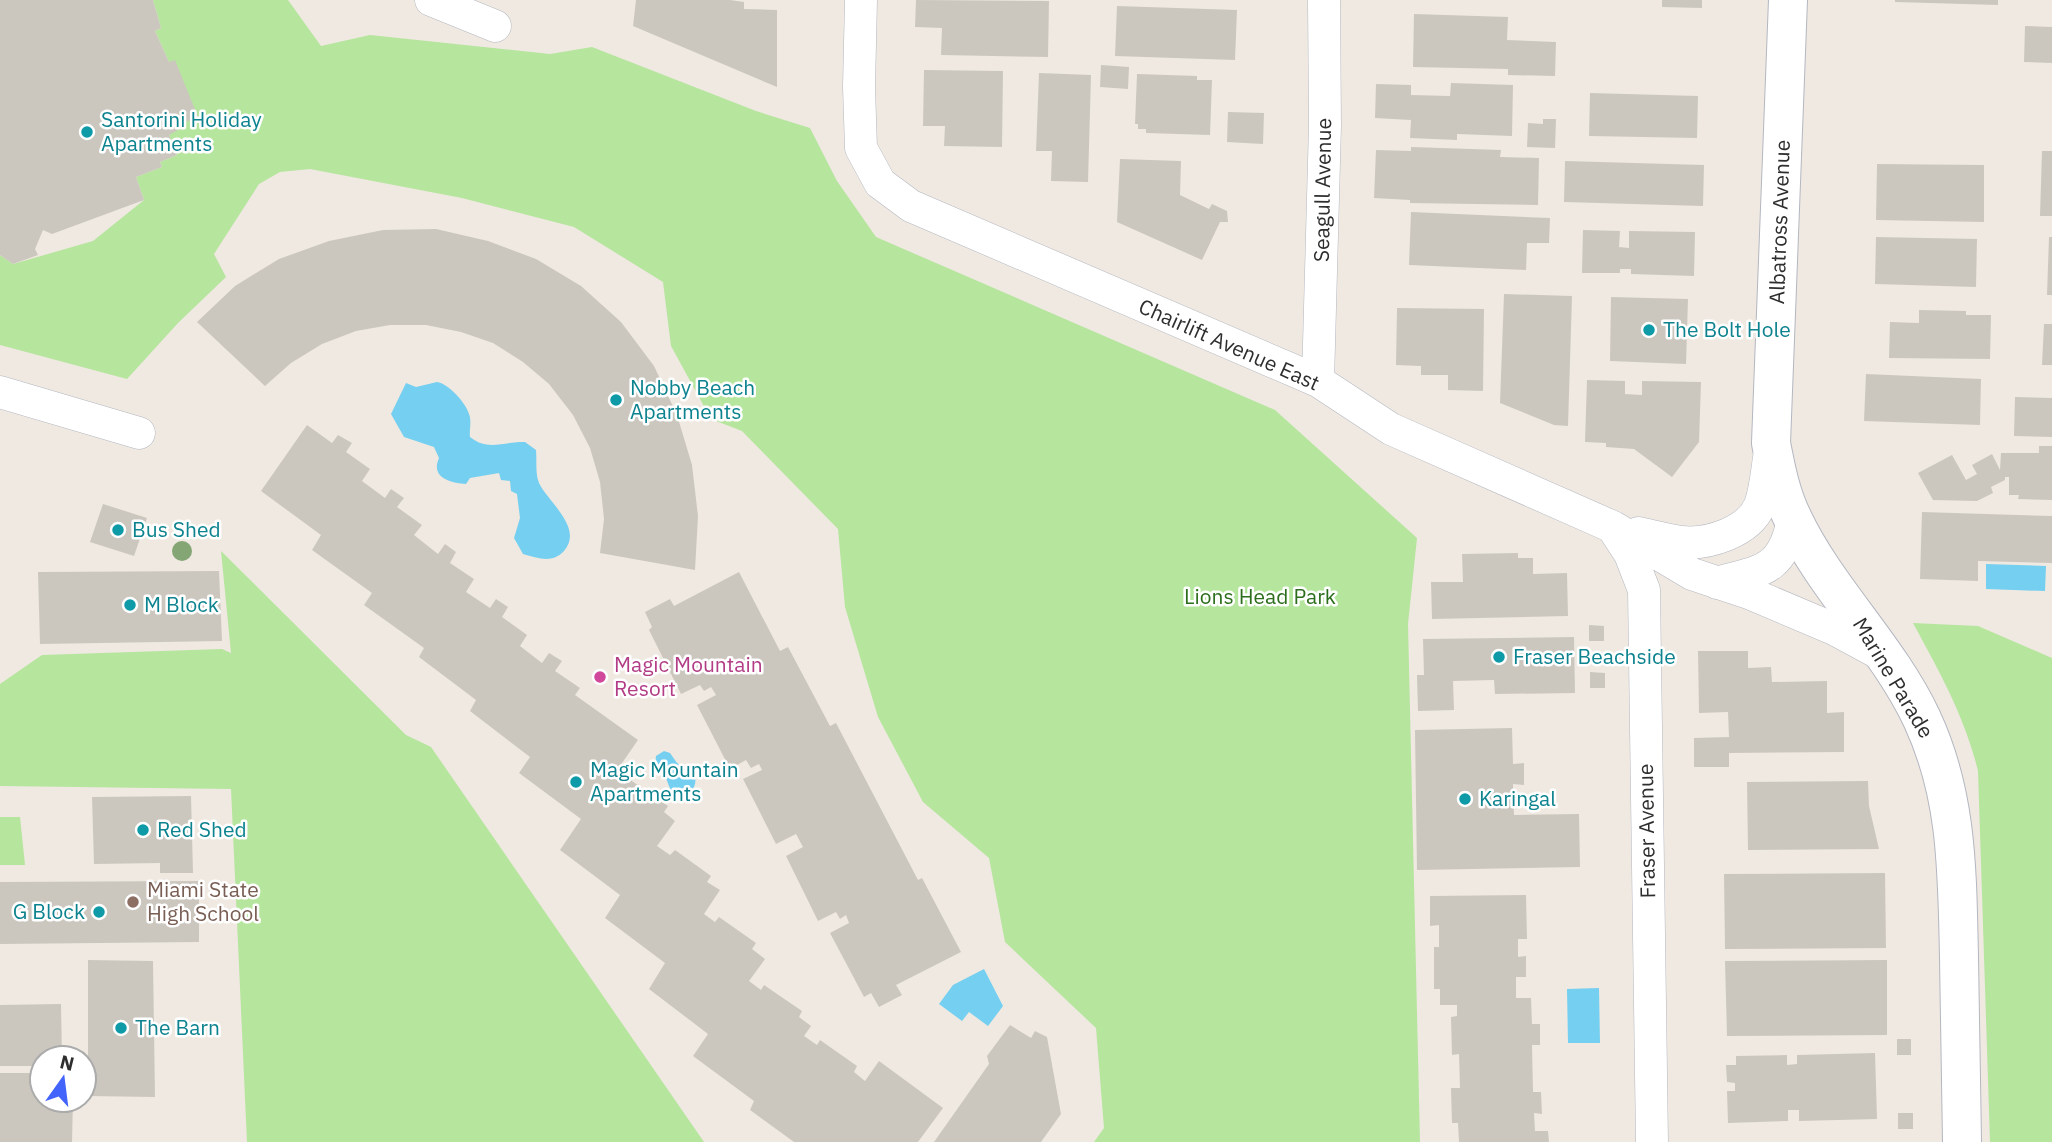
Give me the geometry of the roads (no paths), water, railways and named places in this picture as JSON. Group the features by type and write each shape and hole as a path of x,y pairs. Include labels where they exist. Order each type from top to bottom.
{"street":[{"path":"431,0 495,26"},
{"name":"Chairlift Avenue East","path":"861,0 861,148 880,183 911,206 1318,381 1391,429 1613,527 1692,574 1749,593 1822,624 1884,656"},
{"name":"Seagull Avenue","path":"1318,381 1325,125 1324,0"},
{"name":"Albatross Avenue","path":"1771,443 1788,0"},
{"path":"0,392 139,433"},
{"path":"1740,527 1751,518 1760,504 1771,443"},
{"name":"Marine Parade","path":"1771,443 1777,477 1797,532 1884,656 1921,716 1947,791 1953,822 1958,889 1962,1142"},
{"name":"Chairlift Avenue East","path":"1613,527 1682,542 1725,535 1740,527 1765,525 1797,532"},
{"name":"Fraser Avenue","path":"1613,527 1630,554 1644,590 1651,1142"},
{"path":"1717,583 1763,570 1774,563 1797,532"}],"water":[{"path":"437,382 456,394 467,410 470,417 470,437 490,445 525,442 536,450 539,483 567,524 570,533 564,551 555,558 545,559 523,554 514,538 520,518 517,494 511,491 510,481 501,480 499,473 470,478 466,484 448,481 437,470 439,458 434,447 404,437 391,414 406,383 416,387"},
{"path":"1986,564 2046,566 2045,591 1986,589"},
{"path":"664,751 694,773 694,787 684,798 672,794 666,778 655,767 656,756"},
{"path":"984,969 1003,1006 988,1026 969,1012 962,1021 939,1004 953,985"},
{"path":"1599,988 1600,1043 1568,1043 1567,989"}],"place":[{"name":"Santorini Holiday Apartments","path":"87,132"},
{"name":"The Bolt Hole","path":"1649,330"},
{"name":"Nobby Beach Apartments","path":"616,400"},
{"name":"Bus Shed","path":"118,530"},
{"name":"M Block","path":"130,605"},
{"name":"Fraser Beachside","path":"1499,657"},
{"name":"Magic Mountain Resort","path":"600,677"},
{"name":"Magic Mountain Apartments","path":"576,782"},
{"name":"Karingal","path":"1465,799"},
{"name":"Red Shed","path":"143,830"},
{"name":"Miami State High School","path":"133,902"},
{"name":"G Block","path":"99,912"},
{"name":"The Barn","path":"121,1028"}],"park label":[{"name":"Lions Head Park","path":"1260,597"}]}
